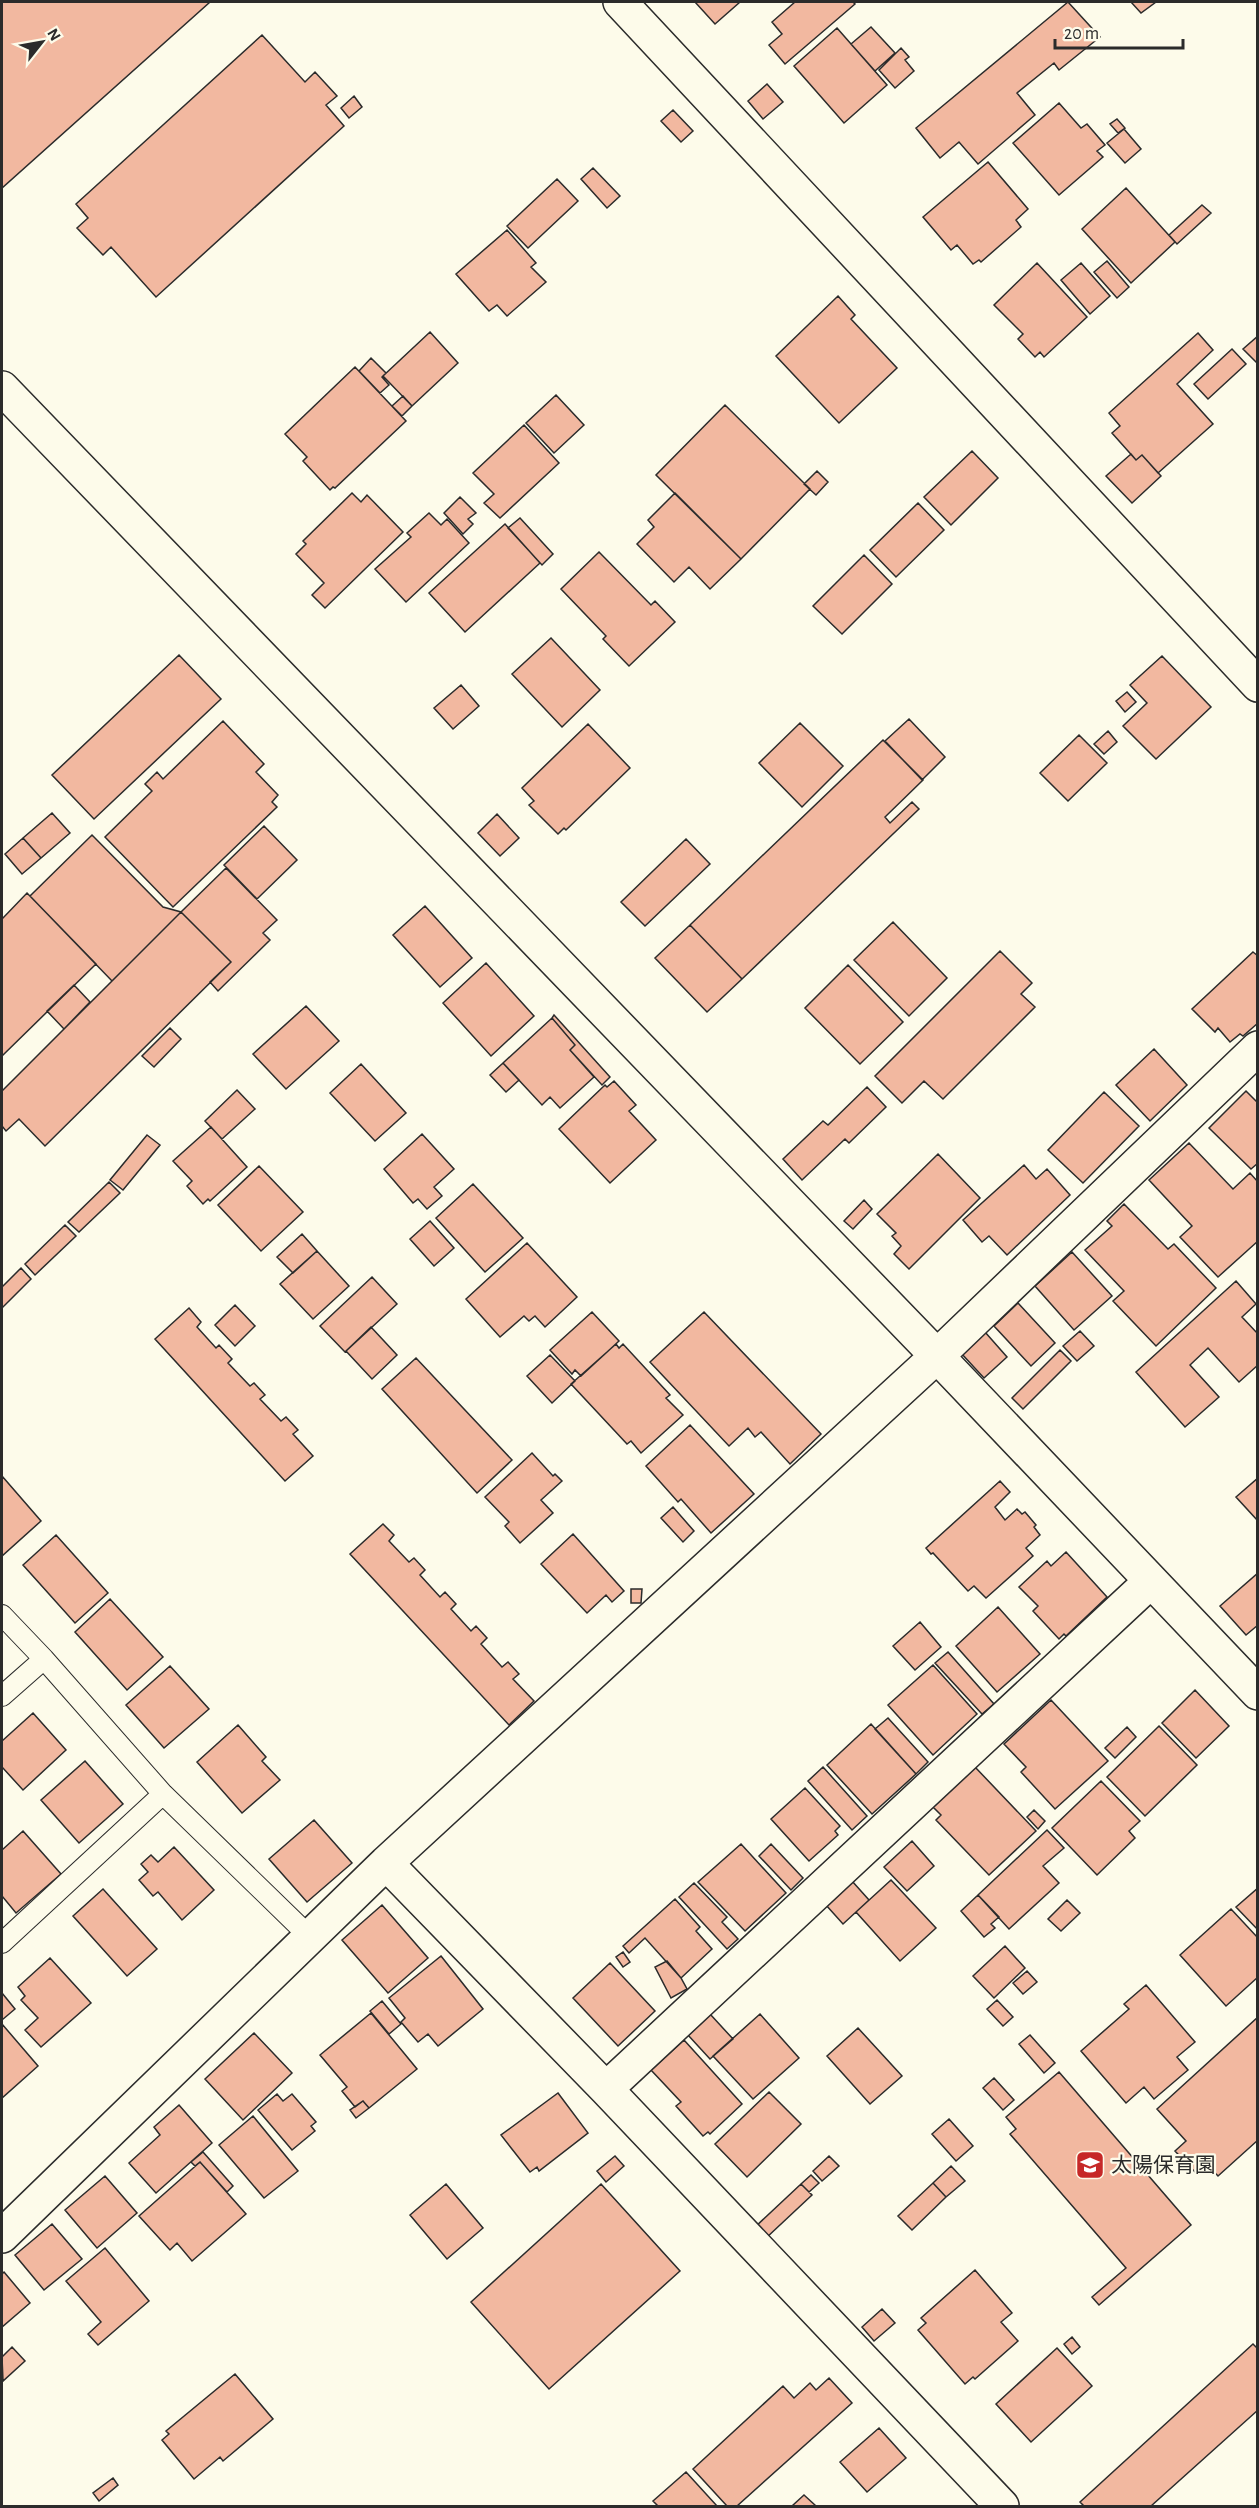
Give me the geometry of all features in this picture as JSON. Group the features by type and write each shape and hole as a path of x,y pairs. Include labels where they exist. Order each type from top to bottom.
{"street":[{"path":"620,2 1257,685"},
{"path":"2,388 937,1356 1257,1693"},
{"path":"2,2236 386,1863 937,1356 1257,1048"},
{"path":"606,2089 1151,1581"},
{"path":"386,1863 606,2089 1002,2506"}],"lane":[{"path":"2,1615 44,1659 163,1794 310,1937"},
{"path":"2,1696 44,1659"},
{"path":"2,1943 163,1794"}],"building":[{"path":"2,2 210,2 2,188"},
{"path":"695,2 740,2 715,24"},
{"path":"795,2 853,2 855,4 785,64 769,45 782,34 772,22"},
{"path":"1068,2 1100,37 1059,70 1054,63 1017,93 1035,115 978,164 959,142 940,158 916,128"},
{"path":"1131,2 1156,2 1141,13"},
{"path":"871,27 895,53 875,71 851,44"},
{"path":"837,28 887,85 844,123 794,66"},
{"path":"262,35 305,82 315,72 337,96 326,105 344,126 156,297 111,247 103,255 77,228 88,218 76,204"},
{"path":"901,48 909,57 905,60 914,71 895,88 879,70"},
{"path":"767,84 783,102 763,119 748,101"},
{"path":"354,96 362,107 349,118 341,108"},
{"path":"1059,103 1081,128 1087,124 1105,145 1097,151 1103,157 1059,195 1013,143"},
{"path":"673,110 693,131 681,142 661,121"},
{"path":"1117,119 1125,128 1118,133 1110,124"},
{"path":"1124,129 1141,149 1125,163 1107,143"},
{"path":"988,162 1028,209 1016,220 1021,227 981,262 979,260 973,264 957,245 951,250 923,217"},
{"path":"593,168 620,196 607,208 581,179"},
{"path":"557,179 578,201 528,248 507,226"},
{"path":"1126,188 1175,242 1131,283 1082,229"},
{"path":"1202,205 1211,213 1177,244 1169,235"},
{"path":"507,230 536,263 531,267 546,282 507,316 497,305 489,311 456,274"},
{"path":"1107,261 1129,287 1117,298 1094,272"},
{"path":"1037,263 1087,317 1044,357 1040,352 1035,357 1018,339 1023,334 994,305"},
{"path":"1081,263 1110,296 1090,314 1061,280"},
{"path":"838,296 855,315 851,319 897,368 839,423 776,356"},
{"path":"430,332 458,363 412,406 383,376"},
{"path":"1198,333 1213,350 1177,384 1213,424 1158,473 1142,455 1136,460 1112,433 1120,426 1109,413"},
{"path":"1258,336 1258,364 1243,349"},
{"path":"1232,349 1246,364 1208,399 1194,384"},
{"path":"371,358 386,373 382,377 389,385 380,393 359,371"},
{"path":"355,367 406,421 335,488 330,490 303,461 307,457 285,434"},
{"path":"556,395 584,425 554,453 526,423"},
{"path":"403,396 412,406 402,416 392,406"},
{"path":"725,405 810,489 741,559 656,475"},
{"path":"524,425 559,463 500,518 484,503 494,494 473,473"},
{"path":"972,451 998,478 951,525 924,497"},
{"path":"1131,454 1136,460 1142,455 1161,476 1132,503 1106,476"},
{"path":"817,471 828,482 816,495 804,484"},
{"path":"352,493 361,502 367,495 403,532 325,608 312,595 324,583 296,554 306,544 303,541"},
{"path":"675,493 741,559 710,589 689,567 674,582 637,544 654,527 648,520"},
{"path":"460,497 476,513 468,519 473,524 463,534 444,513"},
{"path":"918,503 944,530 896,577 870,550"},
{"path":"429,513 441,525 447,519 469,543 406,602 375,569 411,537 407,533"},
{"path":"520,518 553,554 542,565 508,528"},
{"path":"505,524 540,563 465,632 429,593"},
{"path":"599,552 651,605 655,601 675,622 629,666 603,639 606,636 561,589"},
{"path":"864,555 892,584 842,634 813,606"},
{"path":"551,638 600,690 562,727 512,674"},
{"path":"179,655 221,699 94,819 52,775"},
{"path":"1162,656 1211,707 1156,759 1123,726 1147,703 1130,685"},
{"path":"461,685 479,706 453,729 434,708"},
{"path":"1127,692 1136,702 1125,712 1116,701"},
{"path":"909,719 945,757 922,780 885,741"},
{"path":"223,721 264,764 256,772 278,795 272,802 277,807 173,907 105,837 152,791 145,784 157,772 163,779"},
{"path":"800,723 843,766 802,807 759,763"},
{"path":"588,724 630,768 566,830 564,828 558,834 529,805 534,801 522,788"},
{"path":"1108,731 1117,742 1104,754 1094,744"},
{"path":"1079,735 1107,763 1068,801 1040,773"},
{"path":"883,740 923,780 885,817 890,823 912,802 919,809 742,979 690,925"},
{"path":"52,813 70,833 41,858 23,838"},
{"path":"497,814 519,838 500,856 478,833"},
{"path":"264,826 297,860 257,899 224,865"},
{"path":"92,835 163,907 181,912 112,981 30,896"},
{"path":"23,838 41,858 22,874 5,854"},
{"path":"686,839 710,864 645,926 621,902"},
{"path":"226,868 277,920 263,933 270,940 218,991 210,982 231,962 181,912"},
{"path":"27,893 96,964 2,1056 2,919"},
{"path":"425,906 472,958 440,987 393,935"},
{"path":"181,912 231,962 45,1146 19,1119 6,1131 2,1126 2,1091"},
{"path":"893,922 947,978 909,1016 854,960"},
{"path":"690,925 742,979 707,1012 655,958"},
{"path":"1000,951 1032,983 1021,994 1035,1007 943,1099 924,1081 902,1103 875,1076"},
{"path":"1253,952 1258,956 1258,1023 1243,1036 1240,1034 1230,1042 1218,1028 1215,1032 1192,1009"},
{"path":"486,963 534,1016 491,1056 443,1003"},
{"path":"848,965 903,1022 860,1064 805,1008"},
{"path":"74,985 90,1002 64,1029 47,1011"},
{"path":"306,1006 339,1041 286,1089 253,1054"},
{"path":"554,1015 610,1077 602,1085 570,1050 575,1045 552,1018"},
{"path":"552,1018 575,1045 570,1050 594,1077 560,1108 550,1097 542,1105 503,1063"},
{"path":"170,1028 181,1039 154,1067 142,1056"},
{"path":"1154,1049 1187,1085 1150,1121 1116,1085"},
{"path":"503,1063 519,1080 506,1092 490,1075"},
{"path":"361,1064 406,1113 375,1141 330,1093"},
{"path":"614,1081 636,1105 629,1111 656,1140 610,1183 559,1129 605,1085 607,1087"},
{"path":"867,1087 886,1107 849,1143 845,1139 802,1180 783,1159 823,1121 828,1125"},
{"path":"237,1090 255,1109 222,1139 205,1121"},
{"path":"1246,1091 1258,1103 1258,1163 1251,1169 1209,1128"},
{"path":"1104,1092 1139,1126 1083,1183 1048,1150"},
{"path":"211,1127 247,1167 210,1201 208,1199 203,1204 187,1186 192,1181 173,1161"},
{"path":"422,1134 454,1169 434,1187 442,1196 427,1209 418,1199 413,1203 384,1169"},
{"path":"147,1135 160,1145 123,1190 110,1180"},
{"path":"1189,1143 1233,1189 1250,1173 1258,1182 1258,1241 1218,1277 1180,1237 1192,1226 1149,1180"},
{"path":"938,1154 980,1198 909,1269 894,1254 901,1246 892,1236 896,1233 877,1214"},
{"path":"1024,1165 1036,1179 1047,1169 1070,1195 1007,1255 989,1236 982,1242 963,1220"},
{"path":"259,1166 303,1212 261,1251 218,1205"},
{"path":"109,1182 120,1193 79,1232 68,1222"},
{"path":"473,1184 523,1238 485,1272 436,1218"},
{"path":"864,1200 872,1209 853,1229 844,1221"},
{"path":"1124,1204 1168,1249 1174,1244 1216,1288 1156,1346 1113,1301 1124,1291 1085,1250 1112,1226 1107,1221"},
{"path":"430,1221 454,1248 434,1266 410,1239"},
{"path":"65,1225 76,1236 35,1275 25,1264"},
{"path":"302,1234 317,1251 293,1273 277,1257"},
{"path":"527,1243 577,1297 545,1327 535,1316 529,1321 524,1316 500,1337 466,1299"},
{"path":"317,1251 349,1286 313,1319 280,1284"},
{"path":"1072,1252 1112,1296 1074,1330 1035,1286"},
{"path":"21,1268 31,1279 2,1308 2,1287"},
{"path":"372,1277 397,1304 345,1352 320,1326"},
{"path":"1236,1281 1256,1304 1242,1317 1258,1334 1258,1365 1239,1382 1208,1348 1190,1365 1219,1397 1185,1427 1136,1372"},
{"path":"1018,1303 1055,1343 1031,1366 994,1326"},
{"path":"235,1305 255,1326 235,1346 215,1325"},
{"path":"189,1308 201,1322 197,1327 216,1348 219,1345 232,1359 228,1363 250,1386 254,1383 265,1395 260,1399 281,1421 286,1417 298,1430 293,1434 313,1456 285,1481 155,1339"},
{"path":"592,1312 619,1341 581,1376 575,1370 572,1374 550,1350"},
{"path":"704,1312 821,1434 790,1464 761,1432 755,1437 748,1428 729,1446 650,1362"},
{"path":"371,1327 397,1355 372,1379 346,1351"},
{"path":"1080,1331 1094,1346 1077,1361 1063,1346"},
{"path":"985,1332 1007,1357 984,1378 961,1353"},
{"path":"616,1344 619,1348 623,1344 670,1395 666,1398 683,1415 641,1453 631,1441 627,1444 571,1384"},
{"path":"1060,1350 1071,1361 1023,1409 1012,1398"},
{"path":"550,1355 575,1381 552,1403 527,1376"},
{"path":"416,1358 512,1460 477,1493 382,1389"},
{"path":"690,1425 754,1494 711,1533 681,1499 678,1502 646,1466"},
{"path":"532,1453 553,1476 555,1474 562,1481 541,1500 553,1513 520,1543 505,1526 509,1522 485,1497"},
{"path":"2,1476 41,1521 2,1556"},
{"path":"1258,1478 1258,1521 1236,1497"},
{"path":"1000,1481 1010,1492 995,1507 1005,1520 1017,1509 1022,1514 1025,1512 1036,1525 1034,1527 1040,1535 1026,1548 1033,1556 986,1598 974,1586 968,1591 926,1548"},
{"path":"673,1507 694,1531 683,1542 661,1518"},
{"path":"383,1524 394,1535 389,1541 409,1562 414,1558 425,1570 420,1575 440,1597 445,1592 456,1604 451,1609 471,1631 476,1626 487,1638 481,1644 502,1667 508,1662 519,1674 513,1679 534,1701 509,1725 350,1554"},
{"path":"573,1534 624,1591 612,1602 606,1595 587,1613 541,1564"},
{"path":"56,1535 108,1593 75,1623 23,1565"},
{"path":"1066,1552 1107,1597 1066,1636 1064,1634 1059,1639 1033,1611 1038,1606 1019,1587 1047,1561 1051,1566"},
{"path":"1258,1573 1258,1625 1246,1635 1220,1606"},
{"path":"631,1589 642,1589 641,1603 631,1603"},
{"path":"110,1599 163,1657 127,1690 75,1632"},
{"path":"998,1607 1040,1654 997,1692 956,1646"},
{"path":"920,1622 941,1647 915,1670 893,1646"},
{"path":"948,1652 994,1704 982,1714 935,1663"},
{"path":"933,1665 977,1714 933,1755 888,1705"},
{"path":"170,1666 209,1709 164,1748 126,1705"},
{"path":"1195,1690 1229,1726 1196,1758 1162,1723"},
{"path":"1051,1700 1108,1761 1055,1809 1021,1772 1026,1767 1004,1744"},
{"path":"33,1713 66,1750 23,1790 2,1767 2,1741"},
{"path":"888,1718 928,1762 916,1774 875,1729"},
{"path":"871,1724 916,1774 872,1814 827,1765"},
{"path":"238,1725 266,1757 262,1761 280,1780 242,1813 197,1762"},
{"path":"1159,1726 1197,1765 1145,1816 1107,1777"},
{"path":"1127,1727 1136,1737 1115,1758 1105,1748"},
{"path":"85,1761 123,1804 79,1843 41,1800"},
{"path":"823,1767 867,1816 852,1830 808,1781"},
{"path":"975,1767 1036,1831 989,1875 936,1820 941,1815 933,1807"},
{"path":"1101,1781 1140,1821 1129,1831 1135,1838 1097,1875 1052,1828"},
{"path":"805,1788 840,1826 835,1831 838,1835 809,1861 771,1819"},
{"path":"1034,1810 1045,1821 1038,1829 1027,1817"},
{"path":"314,1820 352,1863 307,1902 269,1859"},
{"path":"1047,1830 1064,1848 1043,1866 1059,1883 1009,1929 978,1895"},
{"path":"23,1831 61,1874 16,1913 2,1896 2,1850"},
{"path":"912,1841 934,1866 907,1891 884,1867"},
{"path":"741,1844 786,1893 745,1931 698,1882"},
{"path":"771,1844 803,1878 791,1890 759,1856"},
{"path":"174,1847 214,1890 182,1920 158,1892 153,1896 139,1880 148,1872 141,1864 151,1855 158,1862"},
{"path":"891,1880 936,1928 900,1961 856,1912"},
{"path":"852,1881 869,1900 843,1924 826,1905"},
{"path":"694,1883 727,1917 722,1922 738,1939 727,1949 679,1897"},
{"path":"1258,1888 1258,1930 1236,1907"},
{"path":"103,1889 157,1949 127,1976 73,1916"},
{"path":"978,1895 999,1917 991,1924 995,1928 984,1937 961,1911"},
{"path":"675,1899 700,1927 696,1931 712,1949 681,1978 645,1938 629,1953 623,1946"},
{"path":"1067,1900 1080,1913 1061,1931 1048,1919"},
{"path":"382,1905 428,1958 388,1993 342,1940"},
{"path":"1231,1909 1258,1938 1258,1977 1226,2006 1180,1955"},
{"path":"1005,1946 1025,1968 994,1998 973,1976"},
{"path":"623,1952 630,1962 623,1967 616,1957"},
{"path":"441,1956 483,2009 438,2046 428,2034 418,2042 401,2022 405,2018 389,1998"},
{"path":"50,1958 91,2003 41,2047 25,2030 38,2018 21,2000 25,1996 18,1987"},
{"path":"667,1961 687,1989 671,1998 655,1967"},
{"path":"610,1963 655,2011 618,2046 573,1998"},
{"path":"1027,1971 1037,1982 1023,1994 1013,1983"},
{"path":"1146,1985 1195,2042 1177,2057 1188,2070 1154,2099 1144,2087 1126,2103 1081,2051 1129,2009 1124,2004"},
{"path":"2,1993 15,2009 2,2020"},
{"path":"997,2000 1013,2017 1003,2026 987,2009"},
{"path":"382,2001 401,2024 389,2034 370,2011"},
{"path":"371,2013 417,2069 369,2108 363,2101 355,2107 342,2091 347,2087 320,2055"},
{"path":"710,2014 733,2039 710,2059 688,2035"},
{"path":"760,2014 799,2058 753,2099 713,2056"},
{"path":"1258,2017 1258,2140 1218,2176 1205,2162 1195,2172 1175,2151 1186,2141 1157,2109"},
{"path":"2,2024 38,2066 2,2098"},
{"path":"858,2028 902,2076 870,2104 827,2056"},
{"path":"254,2033 292,2073 243,2120 205,2079"},
{"path":"1030,2035 1055,2063 1044,2073 1019,2044"},
{"path":"684,2040 742,2104 710,2134 708,2132 703,2136 676,2106 681,2102 651,2070"},
{"path":"1059,2072 1191,2225 1099,2305 1092,2297 1126,2268 1010,2134 1016,2129 1006,2117"},
{"path":"994,2078 1014,2100 1003,2110 983,2088"},
{"path":"769,2092 801,2124 747,2177 715,2144"},
{"path":"558,2093 588,2133 539,2171 537,2167 530,2172 501,2135"},
{"path":"277,2094 283,2101 292,2094 316,2122 311,2126 315,2131 292,2150 258,2110"},
{"path":"363,2101 369,2108 356,2118 350,2110"},
{"path":"179,2105 212,2143 156,2193 129,2163 160,2135 154,2127"},
{"path":"253,2116 298,2171 264,2198 219,2145"},
{"path":"949,2119 973,2146 956,2161 932,2134"},
{"path":"203,2152 233,2186 227,2192 200,2162 195,2166 191,2162"},
{"path":"615,2156 624,2166 606,2182 597,2171"},
{"path":"829,2156 839,2166 822,2181 813,2171"},
{"path":"200,2162 246,2214 192,2261 177,2243 170,2250 139,2216"},
{"path":"951,2166 965,2181 946,2197 933,2183"},
{"path":"811,2175 819,2183 809,2192 801,2184"},
{"path":"105,2176 137,2213 97,2248 65,2210"},
{"path":"933,2183 946,2197 912,2230 898,2216"},
{"path":"446,2184 483,2228 447,2259 410,2215"},
{"path":"601,2184 680,2271 549,2389 471,2302"},
{"path":"801,2184 812,2195 765,2239 754,2228"},
{"path":"52,2224 82,2259 44,2290 15,2255"},
{"path":"105,2248 149,2301 98,2345 88,2334 101,2322 66,2281"},
{"path":"975,2270 1012,2313 1001,2322 1018,2341 975,2379 973,2377 965,2384 918,2330 926,2323 921,2318"},
{"path":"4,2272 30,2303 2,2327 2,2274"},
{"path":"882,2309 895,2323 874,2341 862,2327"},
{"path":"1072,2337 1080,2347 1072,2354 1064,2344"},
{"path":"1253,2344 1258,2349 1258,2410 1151,2506 1084,2506 1080,2502"},
{"path":"12,2347 25,2361 3,2381 2,2357"},
{"path":"1057,2348 1092,2386 1031,2442 996,2404"},
{"path":"235,2374 273,2419 223,2461 220,2457 194,2479 162,2440 169,2434 166,2431"},
{"path":"829,2378 852,2403 737,2506 727,2506 693,2469 783,2386 794,2398 810,2383 816,2390"},
{"path":"879,2428 906,2458 867,2492 840,2462"},
{"path":"686,2472 717,2506 658,2506 653,2501"},
{"path":"113,2478 118,2485 99,2501 93,2493"},
{"path":"804,2495 816,2506 792,2506"}],"place":[{"name":"太陽保育園","path":"1090,2165"}]}
